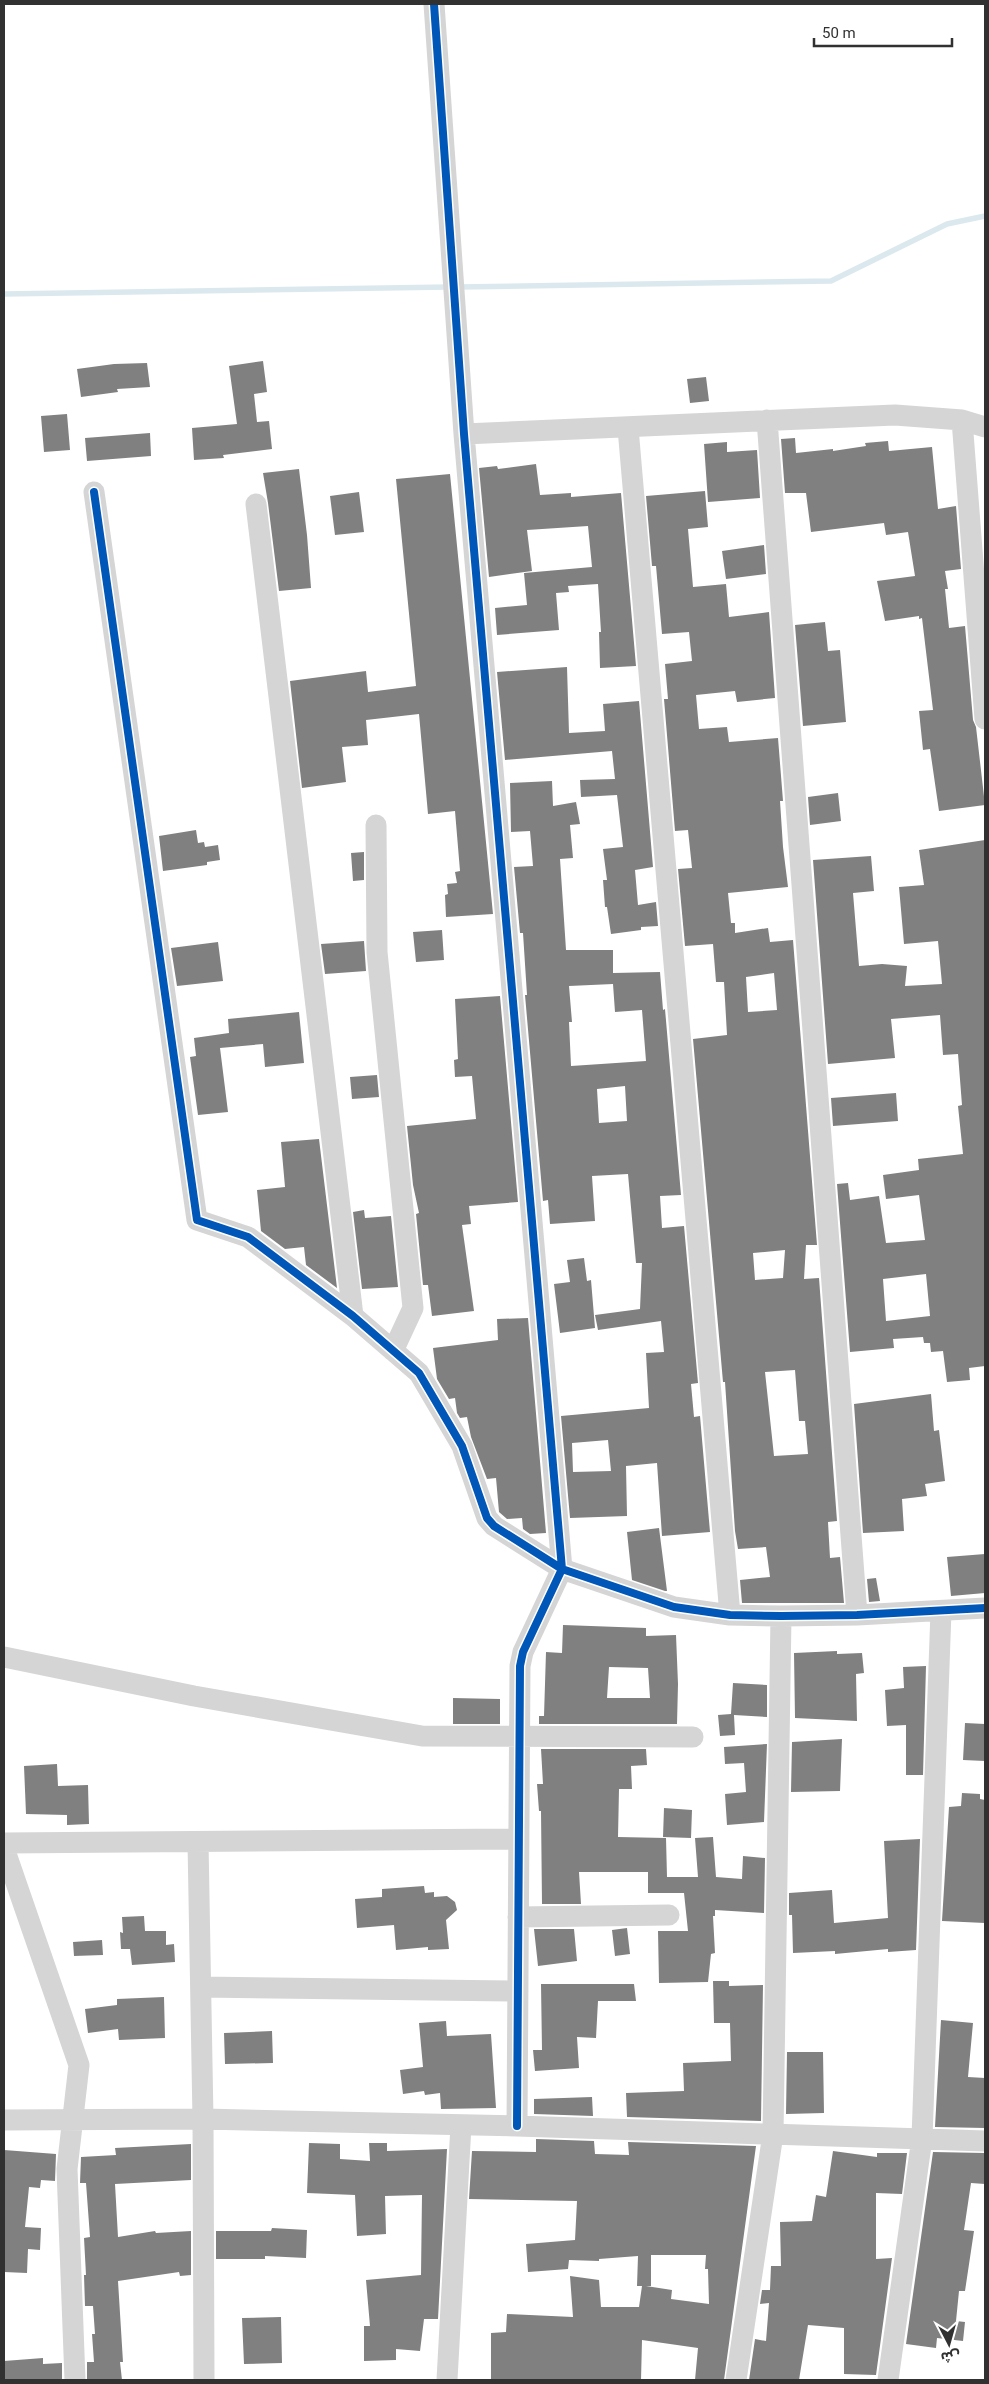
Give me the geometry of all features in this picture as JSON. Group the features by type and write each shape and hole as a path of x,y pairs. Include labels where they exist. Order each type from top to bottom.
{"street":[{"path":"434,4 464,434 562,1569 523,1652 520,1666 517,2126"},
{"path":"464,434 895,415 962,420 985,427"},
{"path":"767,420 857,1615"},
{"path":"962,420 985,719"},
{"path":"628,428 730,1615"},
{"path":"94,492 197,1220 248,1237 353,1316 419,1373 462,1446 487,1518 494,1526 562,1569 674,1607 730,1615 857,1615 985,1608"},
{"path":"256,504 353,1316"},
{"path":"376,825 377,952 412,1308 393,1351"},
{"path":"888,2380 922,2138 941,1611"},
{"path":"736,2380 773,2134 781,1616"},
{"path":"4,1657 194,1696 422,1736 693,1737"},
{"path":"4,1843 518,1839"},
{"path":"198,1842 203,2119 204,2380"},
{"path":"4,1848 78,2065 67,2169 75,2380"},
{"path":"518,1917 668,1915"},
{"path":"201,1987 518,1990"},
{"path":"4,2120 203,2119 517,2126 985,2141"},
{"path":"448,2380 461,2125"}],"building":[{"path":"263,361 267,392 254,394 257,422 269,421 272,449 223,455 224,458 194,460 192,428 237,424 229,366"},
{"path":"147,363 150,387 117,389 118,392 81,397 77,369 114,364"},
{"path":"706,377 709,401 690,403 687,379"},
{"path":"67,414 70,450 44,452 41,416"},
{"path":"150,433 151,456 87,461 85,438"},
{"path":"795,438 796,453 833,449 833,451 866,446 865,443 888,441 889,451 932,447 938,509 956,506 961,569 945,571 948,589 945,589 949,628 965,626 973,720 976,727 985,805 939,811 930,749 923,750 919,711 933,710 922,618 919,619 919,616 885,621 877,581 915,576 908,532 886,535 884,523 811,532 806,493 785,493 781,439"},
{"path":"727,442 727,452 757,450 760,498 708,502 704,444"},
{"path":"536,464 540,495 571,493 571,497 621,493 636,666 600,668 599,632 601,632 598,584 568,586 569,592 556,593 559,630 497,635 495,608 527,605 524,573 592,567 588,526 527,530 532,571 489,577 479,468 497,466 498,469"},
{"path":"299,469 311,588 279,591 263,473"},
{"path":"450,474 493,914 446,917 445,895 448,894 447,884 457,883 455,872 460,871 455,811 428,814 419,714 366,720 368,745 342,747 346,782 302,788 290,681 366,671 368,692 416,686 396,479"},
{"path":"705,491 708,527 688,529 693,587 726,584 729,617 769,612 775,698 737,702 735,691 696,695 699,729 727,727 729,742 778,738 783,801 780,801 783,847 788,887 728,893 731,923 735,923 735,933 768,928 770,942 793,940 817,1245 806,1245 804,1279 819,1278 837,1521 828,1522 830,1558 840,1557 844,1603 742,1603 740,1580 770,1577 766,1547 738,1549 735,1531 725,1382 723,1382 693,1039 727,1035 724,982 716,982 713,944 685,946 678,869 692,868 688,830 675,831 664,699 668,699 665,664 692,661 689,632 662,634 656,566 652,566 646,496","holes":["774,973 777,1010 748,1012 746,977","785,1250 783,1278 755,1280 753,1253","795,1370 799,1421 805,1421 808,1454 774,1456 765,1372"]},
{"path":"359,492 364,532 335,535 330,496"},
{"path":"764,545 766,574 726,579 722,551"},
{"path":"825,622 828,651 840,650 846,722 803,726 795,625"},
{"path":"567,667 569,733 605,731 603,704 639,701 653,867 635,870 638,905 656,902 658,926 641,927 641,930 611,934 607,907 605,907 603,880 607,880 603,849 623,847 617,795 581,797 580,780 615,779 612,751 505,760 497,672"},
{"path":"552,781 553,806 576,802 580,824 570,825 573,858 560,859 566,950 613,950 613,973 660,972 663,1010 665,1009 681,1195 660,1196 662,1228 684,1226 698,1383 691,1384 694,1417 700,1416 710,1532 662,1536 657,1463 626,1466 627,1516 570,1518 561,1416 649,1408 646,1353 664,1352 661,1321 598,1330 595,1315 640,1309 642,1263 636,1263 628,1174 592,1176 595,1221 550,1224 548,1200 543,1201 525,995 527,995 523,933 520,933 514,867 533,866 530,831 511,832 510,783","holes":["613,984 615,1012 642,1010 646,1061 571,1066 569,1022 572,1022 569,986","625,1086 627,1121 599,1123 597,1089","608,1440 611,1471 573,1472 572,1443"]},
{"path":"838,793 841,821 810,825 808,797"},
{"path":"196,830 198,843 204,842 205,847 218,845 220,860 207,862 207,865 163,871 159,836"},
{"path":"985,840 985,1366 969,1368 970,1380 947,1382 943,1351 931,1352 930,1343 924,1343 923,1337 893,1339 894,1348 850,1352 837,1184 848,1183 850,1200 879,1196 886,1243 925,1240 919,1195 886,1199 883,1175 919,1170 918,1159 963,1154 958,1106 962,1105 958,1054 943,1055 940,1015 891,1019 895,1058 828,1064 813,860 871,856 874,891 853,893 859,966 882,964 907,966 905,986 942,984 938,941 904,944 899,887 924,885 919,850","holes":["926,1274 930,1316 886,1321 883,1279"]},
{"path":"364,852 364,880 353,881 351,853"},
{"path":"442,930 444,960 416,962 413,932"},
{"path":"364,941 366,971 325,974 321,944"},
{"path":"218,942 223,981 177,986 171,948"},
{"path":"500,996 518,1202 469,1206 471,1224 462,1225 474,1311 432,1316 428,1285 423,1285 416,1214 419,1213 413,1185 407,1126 476,1119 472,1076 455,1077 454,1060 458,1059 455,999"},
{"path":"299,1012 304,1063 265,1067 263,1044 220,1048 228,1112 198,1115 190,1057 196,1056 194,1038 229,1033 228,1019"},
{"path":"377,1075 379,1097 352,1099 350,1077"},
{"path":"896,1093 898,1121 833,1126 831,1098"},
{"path":"319,1139 337,1288 306,1265 304,1247 285,1249 261,1231 257,1190 285,1187 281,1142"},
{"path":"364,1210 365,1218 391,1216 398,1287 362,1289 353,1212"},
{"path":"584,1258 587,1281 591,1280 595,1328 560,1333 554,1284 570,1282 567,1260"},
{"path":"528,1318 546,1533 530,1534 523,1529 522,1518 507,1519 499,1512 496,1478 487,1479 471,1437 467,1417 460,1418 457,1413 455,1398 449,1399 437,1379 433,1348 498,1340 497,1319"},
{"path":"931,1394 934,1431 939,1430 945,1481 925,1484 927,1496 902,1499 904,1531 863,1533 854,1404"},
{"path":"659,1528 667,1591 632,1580 627,1532"},
{"path":"985,1554 985,1593 951,1596 947,1557"},
{"path":"876,1578 880,1601 869,1602 867,1579"},
{"path":"563,1625 646,1628 646,1636 676,1635 677,1724 539,1724 539,1716 544,1716 546,1652 562,1653","holes":["609,1667 648,1668 650,1698 607,1698"]},
{"path":"837,1651 837,1654 862,1653 864,1673 856,1674 857,1721 795,1718 794,1653"},
{"path":"926,1666 923,1775 906,1775 906,1725 887,1726 885,1690 904,1688 903,1667"},
{"path":"733,1683 767,1685 767,1717 734,1715 735,1735 720,1736 718,1715 731,1714"},
{"path":"453,1698 500,1699 500,1724 453,1724"},
{"path":"965,1723 985,1724 985,1761 963,1760"},
{"path":"842,1739 840,1791 791,1792 792,1742"},
{"path":"767,1744 764,1822 727,1825 725,1794 746,1792 744,1763 725,1764 724,1747"},
{"path":"541,1749 646,1749 647,1765 631,1766 632,1789 619,1789 618,1837 666,1838 667,1877 698,1877 695,1838 713,1837 716,1877 742,1879 743,1856 765,1858 764,1913 715,1910 715,1916 713,1916 715,1953 711,1954 708,1982 659,1983 658,1931 688,1931 684,1893 648,1893 648,1872 579,1872 581,1904 542,1904 541,1811 539,1811 537,1784 543,1784"},
{"path":"57,1764 58,1786 88,1785 89,1824 67,1825 67,1815 26,1814 24,1766"},
{"path":"962,1793 980,1794 980,1799 985,1800 985,1923 942,1921 949,1807 961,1806"},
{"path":"664,1808 692,1810 691,1838 663,1837"},
{"path":"920,1839 916,1950 888,1952 888,1949 835,1954 835,1951 793,1953 792,1915 789,1915 789,1893 832,1890 834,1923 888,1918 884,1841"},
{"path":"424,1886 425,1893 434,1892 434,1897 447,1896 455,1902 457,1910 446,1920 449,1949 428,1950 428,1947 396,1950 394,1925 357,1928 355,1899 382,1897 382,1889"},
{"path":"144,1916 145,1931 166,1931 166,1945 174,1944 175,1962 132,1965 130,1949 121,1949 120,1932 123,1933 122,1917"},
{"path":"627,1928 630,1954 615,1956 612,1930"},
{"path":"534,1929 574,1929 577,1961 538,1966"},
{"path":"102,1940 103,1955 74,1956 73,1942"},
{"path":"713,1981 729,1981 729,1986 763,1985 761,2121 627,2117 626,2093 684,2091 683,2063 731,2061 730,2023 714,2023"},
{"path":"541,1984 634,1984 636,2001 598,2001 596,2038 577,2037 579,2068 535,2071 533,2050 542,2050"},
{"path":"164,1997 165,2038 119,2040 118,2029 88,2033 85,2009 117,2005 117,1999"},
{"path":"941,2020 973,2023 968,2077 985,2078 985,2128 935,2127"},
{"path":"446,2021 447,2036 491,2034 496,2108 441,2109 440,2093 425,2095 424,2091 403,2094 400,2070 423,2067 419,2023"},
{"path":"272,2031 273,2063 225,2064 224,2033"},
{"path":"787,2052 823,2052 824,2113 786,2114"},
{"path":"592,2097 593,2116 534,2114 534,2099"},
{"path":"536,2139 594,2141 595,2154 629,2155 628,2142 756,2146 724,2380 695,2380 698,2348 642,2340 641,2380 491,2380 491,2333 506,2332 507,2314 573,2317 570,2276 599,2280 601,2307 639,2307 642,2286 637,2286 638,2256 599,2259 599,2261 569,2260 568,2269 528,2272 526,2244 575,2240 577,2201 469,2199 472,2151 536,2152","holes":["651,2255 706,2255 705,2269 708,2269 709,2304 671,2299 672,2290 646,2286 651,2286"]},
{"path":"309,2143 340,2144 340,2159 370,2161 369,2143 387,2143 387,2151 447,2149 438,2319 424,2319 420,2351 396,2349 396,2360 364,2361 364,2326 370,2326 366,2280 421,2275 422,2195 385,2196 386,2234 357,2236 355,2195 307,2193"},
{"path":"191,2144 191,2180 115,2184 118,2237 155,2231 156,2233 191,2231 191,2275 180,2276 179,2272 118,2281 123,2362 120,2362 122,2380 87,2380 87,2362 94,2362 92,2334 95,2334 93,2306 85,2306 84,2238 90,2237 86,2183 80,2183 81,2157 116,2155 115,2148"},
{"path":"4,2150 56,2154 55,2181 41,2180 40,2188 29,2187 25,2227 41,2228 40,2250 28,2249 27,2273 4,2272"},
{"path":"833,2151 877,2157 877,2153 907,2153 902,2194 876,2193 876,2259 892,2258 876,2375 844,2374 844,2328 808,2325 799,2380 749,2380 755,2339 766,2341 769,2303 760,2304 762,2290 770,2290 771,2266 781,2266 780,2222 812,2221 816,2195 826,2197"},
{"path":"933,2152 985,2153 985,2184 971,2183 964,2230 974,2231 965,2291 959,2291 956,2321 965,2322 963,2341 937,2338 936,2348 906,2344"},
{"path":"272,2228 307,2230 306,2258 265,2256 265,2259 216,2259 216,2231 271,2231"},
{"path":"281,2317 282,2363 244,2364 242,2318"},
{"path":"43,2358 43,2364 62,2363 62,2380 4,2380 4,2361"}],"waterway":[{"path":"458,287 831,281 947,224 985,216"},
{"path":"4,294 449,287"}],"cycle path":[{"path":"434,4 464,434 562,1569 523,1652 520,1666 517,2126"},
{"path":"94,492 197,1220 248,1237 353,1316 419,1373 462,1446 487,1518 494,1526 562,1569 674,1607 730,1615 857,1615 985,1608"}]}
